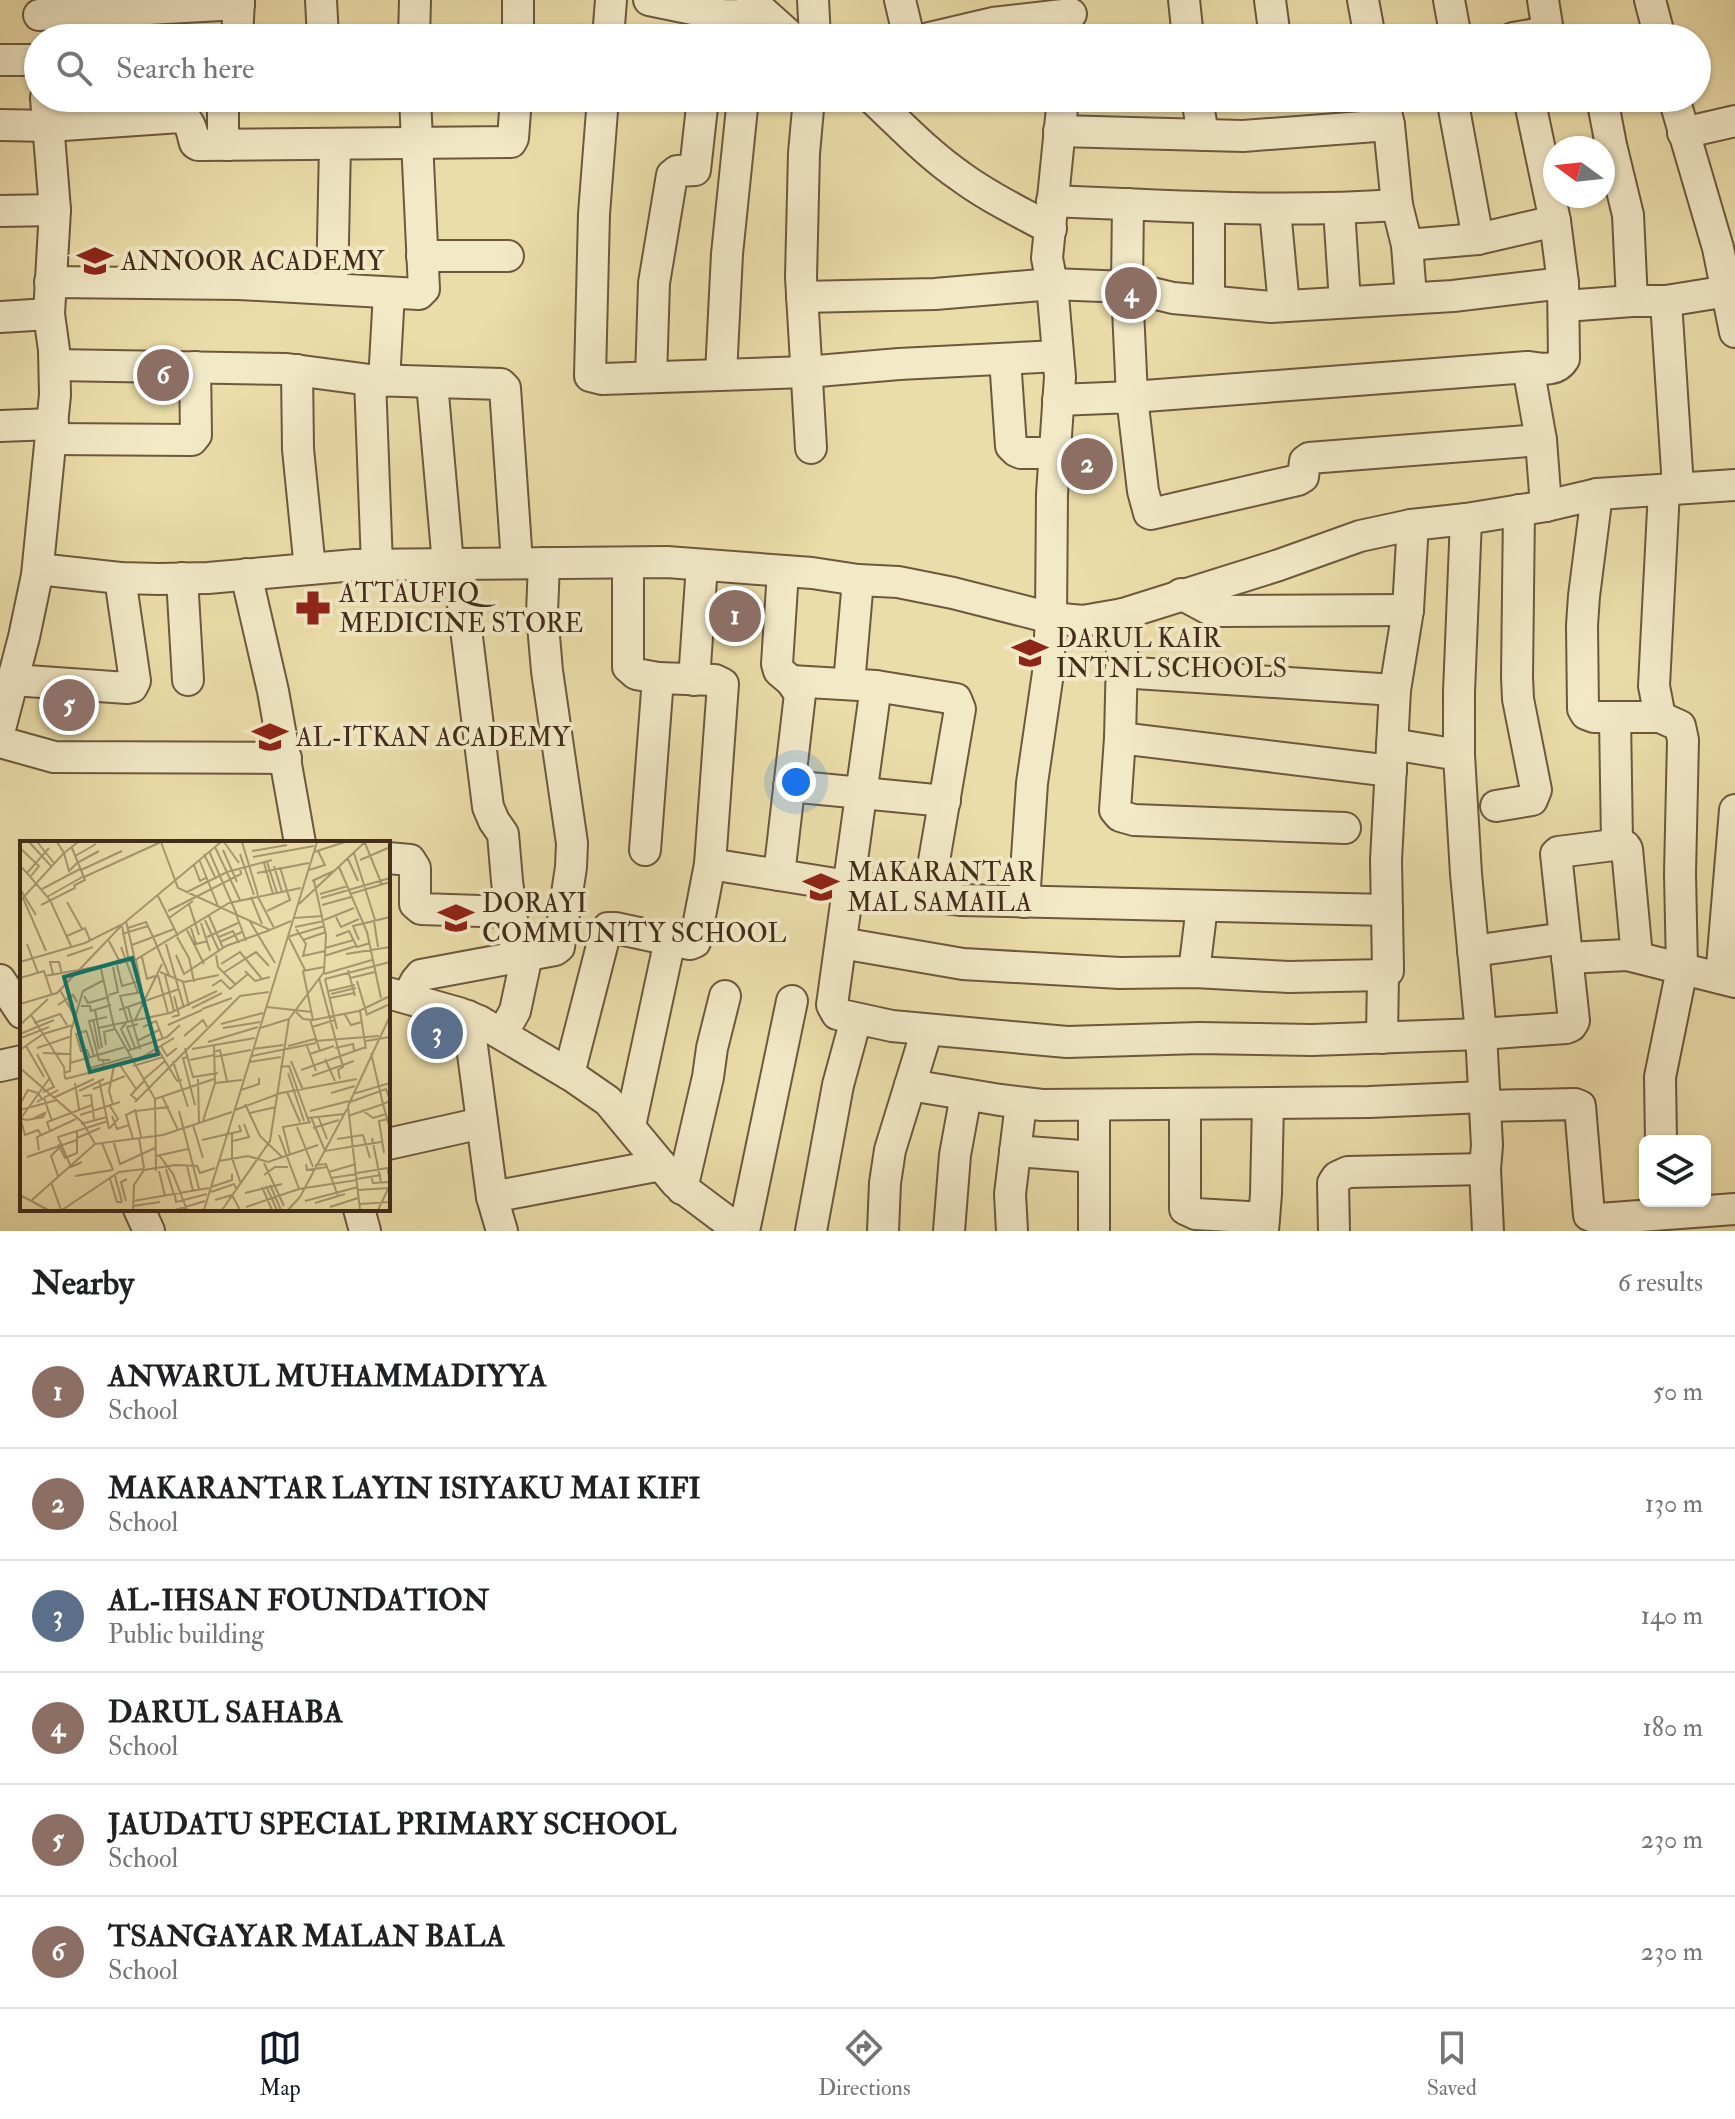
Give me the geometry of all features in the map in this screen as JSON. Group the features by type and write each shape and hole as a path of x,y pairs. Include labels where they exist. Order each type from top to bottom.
{"street":[{"path":"321,0 322,24"},
{"path":"414,24 415,0"},
{"path":"518,0 518,24"},
{"path":"609,24 611,0"},
{"path":"649,0 709,24"},
{"path":"813,0 814,24"},
{"path":"900,0 906,24"},
{"path":"1184,0 1187,24"},
{"path":"1270,0 1273,24"},
{"path":"1363,0 1367,24"},
{"path":"1449,0 1453,24"},
{"path":"1545,0 1547,24"},
{"path":"1650,0 1656,24"},
{"path":"40,18 239,2 238,24"},
{"path":"989,24 1071,17"},
{"path":"717,24 754,18"},
{"path":"0,60 24,60"},
{"path":"0,729 13,680 12,638 38,569 55,395 49,314 55,210 47,112"},
{"path":"0,125 47,112 185,118 198,145 513,142 515,112"},
{"path":"223,112 223,136 228,145"},
{"path":"50,282 240,284 419,294 423,292 415,112"},
{"path":"602,112 594,214 590,376 602,379 806,372 1058,356"},
{"path":"651,377 654,283 667,204 674,172 695,170 701,112"},
{"path":"721,374 727,254 742,112"},
{"path":"808,112 804,153 802,297 811,448"},
{"path":"887,112 958,175 998,201 1051,215 1128,204 1275,210 1397,205"},
{"path":"1024,902 1029,808 1048,673 1051,618 1058,356 1047,258 1061,112"},
{"path":"1199,112 1203,135"},
{"path":"1059,131 1262,135 1386,112 1397,205 1407,245 1411,297"},
{"path":"1455,112 1478,239"},
{"path":"1058,400 1557,367 1564,359 1564,295 1555,221 1532,112"},
{"path":"1605,112 1628,215 1632,301"},
{"path":"1678,112 1718,248 1735,332"},
{"path":"1683,133 1735,121"},
{"path":"332,289 335,145"},
{"path":"1128,204 1127,287 1132,397 1143,491 1149,513 1298,480 1303,477 1305,461 1309,458 1541,440"},
{"path":"1209,209 1209,300"},
{"path":"1339,209 1345,302"},
{"path":"0,211 55,210"},
{"path":"1275,210 1284,306"},
{"path":"1407,245 1478,239 1555,221"},
{"path":"422,256 508,256"},
{"path":"802,297 935,294 1052,284 1127,287 1173,298 1271,307 1453,296 1564,295 1666,301 1728,291"},
{"path":"377,565 377,380 389,293"},
{"path":"1660,717 1654,686 1671,488 1666,301"},
{"path":"0,317 49,314"},
{"path":"1005,359 1011,446 1021,453 1056,453"},
{"path":"55,365 297,370 377,380 495,383 505,388 530,563 542,613 547,671 570,828 571,867 559,947 421,975 398,996"},
{"path":"0,426 192,440 196,435 195,367"},
{"path":"1496,806 1532,800 1536,790 1517,688 1532,508 1541,440 1528,367"},
{"path":"297,370 298,449 310,569"},
{"path":"432,383 453,564 488,807 503,834 511,912 522,956 515,1011 502,1034"},
{"path":"38,569 120,578 182,578 377,565 667,562 898,582 1051,618 1083,621 1123,614 1360,536 1411,525 1532,508 1597,494 1735,485"},
{"path":"1597,494 1582,625 1583,709 1594,717 1660,717 1680,726 1683,740 1680,874 1682,969 1660,1077 1661,1135"},
{"path":"1466,519 1459,755 1481,1034 1488,1231"},
{"path":"841,943 963,964 1120,973 1194,972 1289,977 1383,975 1388,971 1386,860 1395,690 1408,610 1411,525"},
{"path":"569,1074 608,928 690,944 695,942 710,864 723,684 715,680 658,678 636,674 628,667 628,563"},
{"path":"694,680 702,565"},
{"path":"779,875 800,694 779,671 777,664 783,571"},
{"path":"246,574 273,691 300,841"},
{"path":"13,680 132,687 135,681 120,578"},
{"path":"182,578 188,680"},
{"path":"858,580 862,792 832,1005 837,1014 892,1026 1067,1042 1382,1038 1571,1026 1574,1021 1556,854 1617,842"},
{"path":"1181,594 1209,609 1221,611 1408,610"},
{"path":"1123,614 1115,810 1120,816 1134,820 1345,828"},
{"path":"1120,672 1395,690"},
{"path":"645,850 658,678"},
{"path":"791,681 862,685 956,699 960,709 928,896"},
{"path":"1615,718 1617,842"},
{"path":"1120,738 1391,757 1459,755"},
{"path":"0,742 54,757 286,758"},
{"path":"789,786 945,801"},
{"path":"1473,951 1566,948 1627,955 1728,980 1735,810"},
{"path":"1617,842 1627,849 1637,957"},
{"path":"390,858 413,863 415,904 421,909 511,912"},
{"path":"710,864 960,900 1387,910"},
{"path":"1194,972 1202,906"},
{"path":"630,1126 670,940"},
{"path":"1382,1038 1383,975"},
{"path":"0,980 20,1010"},
{"path":"398,996 468,1016 569,1074 608,1101 682,1189 742,1231 792,1001"},
{"path":"682,1189 725,996"},
{"path":"468,1016 492,1197 502,1231"},
{"path":"811,1231 838,1085 856,1019"},
{"path":"883,1231 890,1150 927,1030"},
{"path":"0,1066 20,1061"},
{"path":"910,1085 1021,1103 1575,1104 1580,1106 1589,1215 1599,1219 1662,1208 1735,1209"},
{"path":"949,1231 955,1155 966,1095"},
{"path":"1012,1231 1010,1194 1021,1103"},
{"path":"1185,1104 1185,1209 1196,1214 1264,1224 1268,1103"},
{"path":"1094,1105 1094,1231"},
{"path":"390,1144 482,1123"},
{"path":"1015,1151 1094,1157"},
{"path":"492,1197 661,1165"},
{"path":"1334,1231 1333,1183 1337,1177 1348,1172 1485,1169"},
{"path":"140,1211 149,1231"},
{"path":"360,1211 365,1231"}],"place":[{"name":"ANNOOR ACADEMY","path":"95,261"},
{"name":"DARUL SAHABA","path":"1131,293"},
{"name":"TSANGAYAR MALAN BALA","path":"163,375"},
{"name":"MAKARANTAR LAYIN ISIYAKU MAI KIFI","path":"1087,464"},
{"name":"ATTAUFIQ MEDICINE STORE","path":"313,608"},
{"name":"ANWARUL MUHAMMADIYYA","path":"735,616"},
{"name":"DARUL KAIR INTNL SCHOOLS","path":"1030,653"},
{"name":"JAUDATU SPECIAL PRIMARY SCHOOL","path":"69,705"},
{"name":"AL-ITKAN ACADEMY","path":"270,737"},
{"name":"MAKARANTAR MAL SAMAILA","path":"821,887"},
{"name":"DORAYI COMMUNITY SCHOOL","path":"456,918"},
{"name":"AL-IHSAN FOUNDATION","path":"437,1033"}]}
